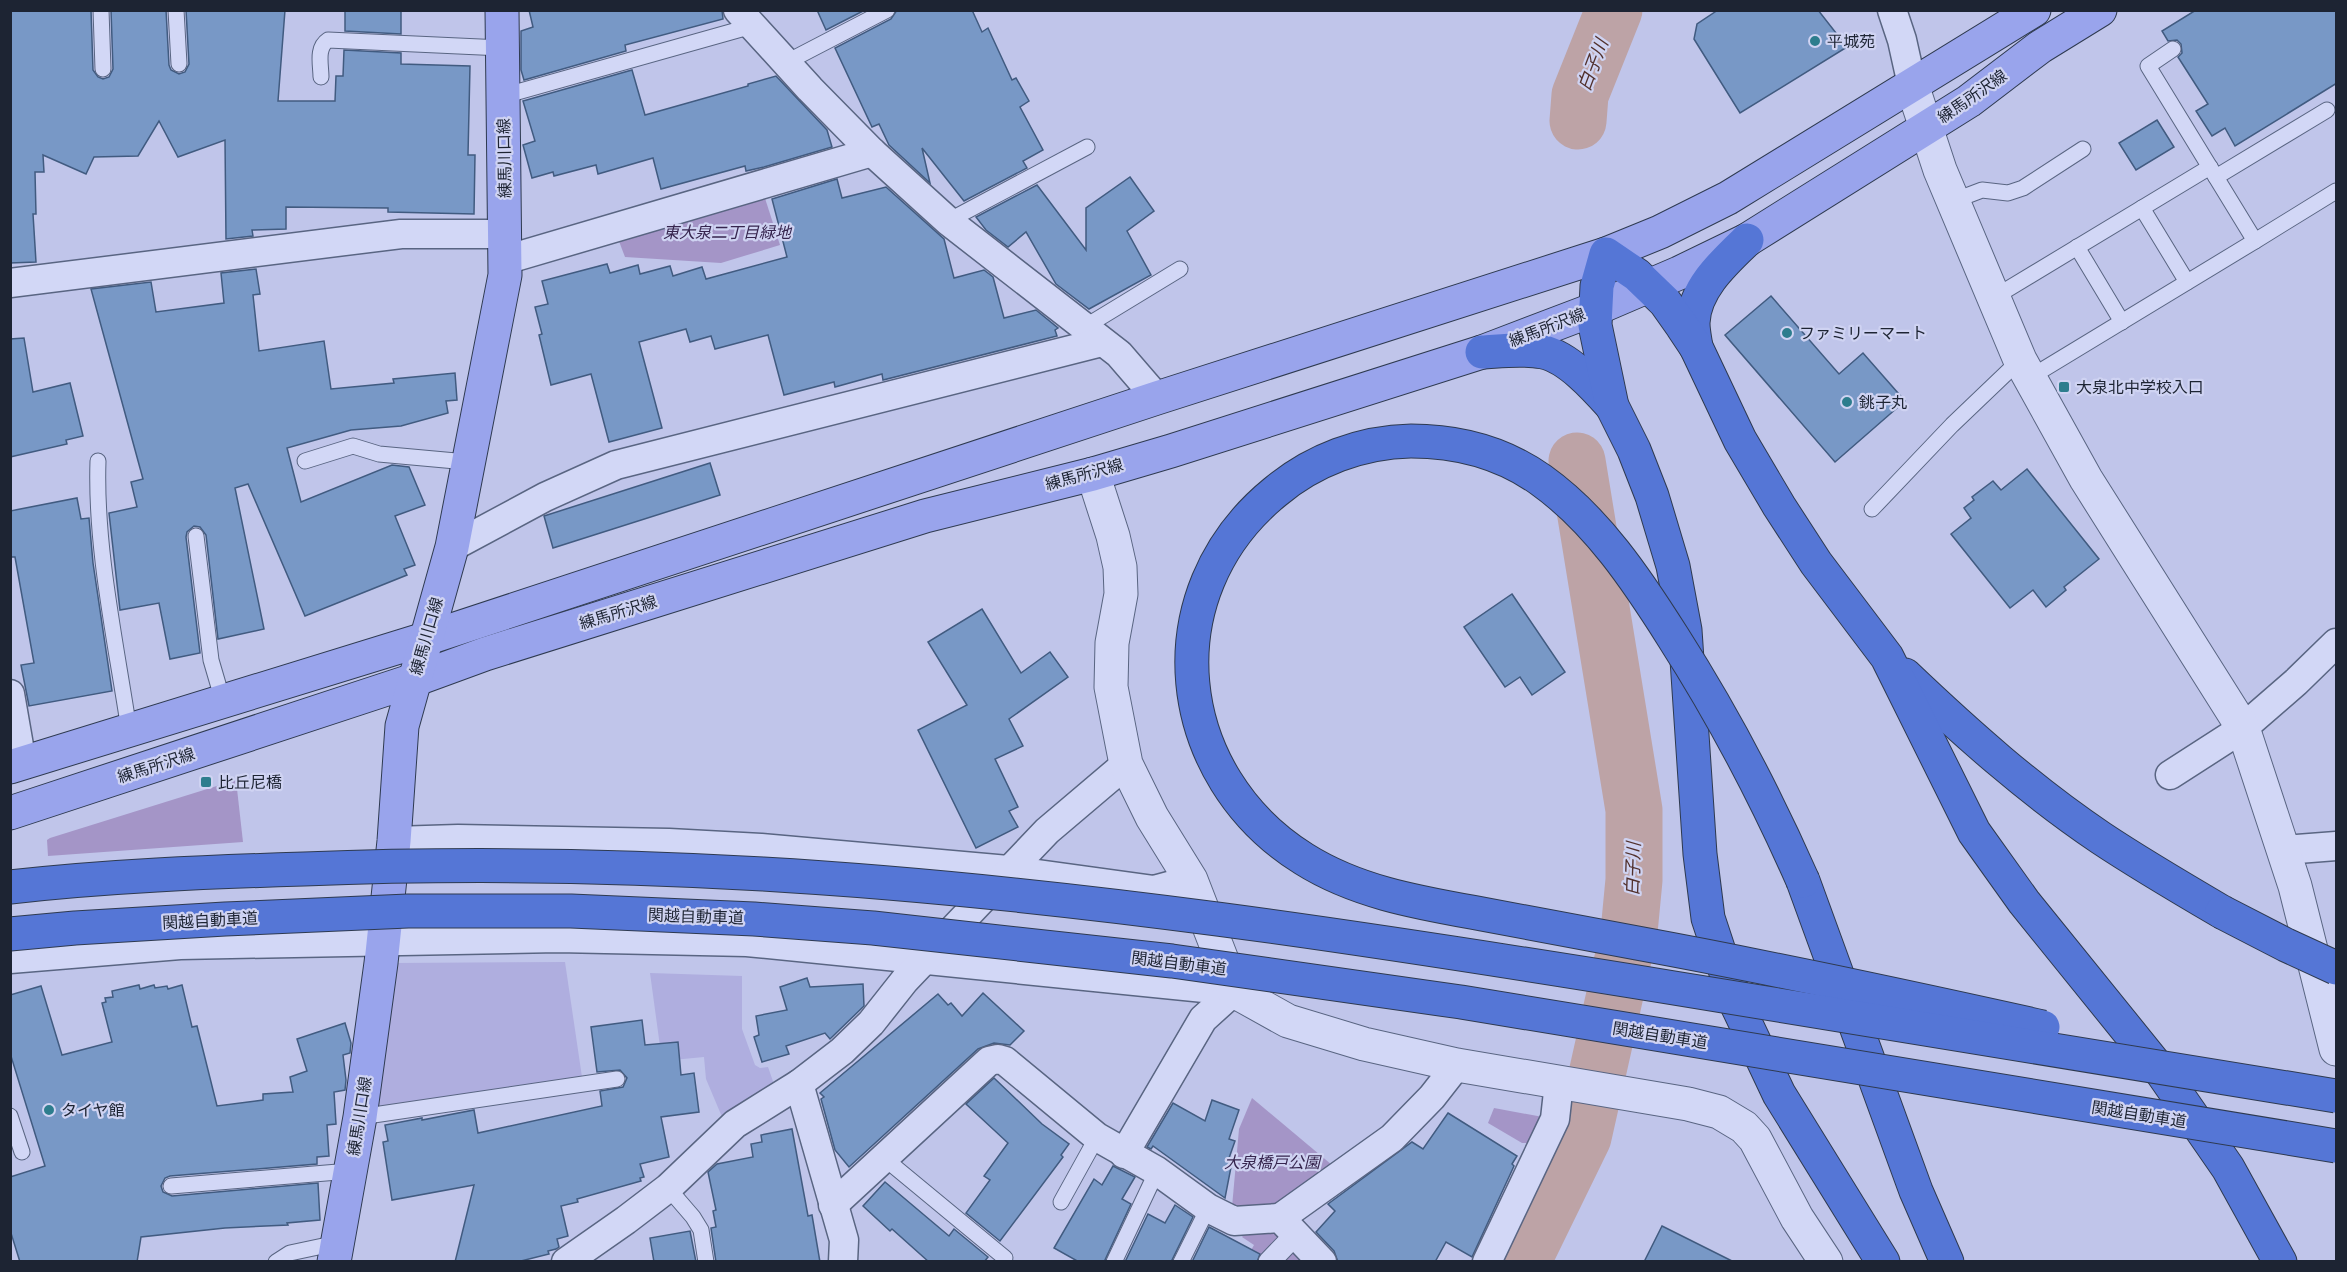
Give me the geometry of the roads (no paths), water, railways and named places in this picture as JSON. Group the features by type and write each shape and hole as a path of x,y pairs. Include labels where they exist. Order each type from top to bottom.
{"highway":[{"path":"1696,347 1693,324 1696,305 1715,273 1746,240"},
{"path":"1883,1262 1779,1094 1736,1003 1708,918 1700,854 1685,630 1673,566 1653,496 1612,406 1595,325 1597,285 1606,254 1637,275 1665,302 1696,347 1740,440 1779,506 1816,563 1887,657 1991,754 2109,843 2222,912 2337,968"},
{"path":"1482,352 1530,350 1557,357 1590,382 1612,406"},
{"path":"1947,1262 1916,1191 1803,881 1781,831 1731,734 1655,608 1612,549 1588,521 1539,478 1516,464 1489,453 1429,441 1371,446 1339,454 1312,466 1265,500 1228,542 1214,566 1197,617 1192,645 1194,697 1208,749 1235,797 1254,819 1300,857 1326,872 1355,885 1420,903 1781,969 2337,1094"},
{"path":"1887,657 1974,832 2024,902 2163,1074 2228,1168 2280,1262"},
{"path":"10,887 62,881 227,871 409,865 584,866 762,873 890,883 1171,912 1472,955 2337,1094"},
{"name":"関越自動車道","path":"10,934 225,919 408,911 571,911 754,919 873,928 1173,961 1461,1002 2337,1146"}],"main road":[{"name":"練馬川口線","path":"336,1252 360,1117 384,941 402,726 452,547 505,275 502,10"},
{"name":"練馬所沢線","path":"16,765 425,639 1157,398 1606,254 1660,232 1728,198 2034,10"},
{"name":"練馬所沢線","path":"10,813 414,680 496,650 914,520 1093,474 1482,352 1595,309 1746,240 1969,101 2040,47 2100,10"}],"street":[{"path":"1892,10 1926,128 1953,201 2024,369 2086,479 2243,728 2284,850 2337,1049"},
{"path":"745,18 785,63 872,152 948,221 1119,354 1157,398"},
{"path":"10,283 400,234 505,247 872,152"},
{"path":"452,547 545,497 616,465 1093,335"},
{"path":"1093,474 1113,536 1120,567 1120,594 1112,643 1111,687 1126,764 1152,817 1191,880 1234,991"},
{"path":"2170,775 2243,728 2337,643"},
{"path":"10,694 16,765"},
{"path":"566,1262 668,1188 735,1124 799,1084 842,1052 871,1023 905,980 1008,870 1047,831 1126,764"},
{"path":"394,841 458,839 669,843 773,849 1008,870 1154,890 1191,880"},
{"path":"2284,850 2337,846"},
{"path":"10,959 180,945 558,938 747,942 1234,991 1288,1021 1365,1044 1457,1065 1719,1112 1744,1127 1755,1139 1797,1218 1826,1262"},
{"path":"1125,1154 1203,1019 1234,991"},
{"path":"833,1204 990,1061 998,1059 1005,1061 1097,1137 1157,1171 1208,1208 1234,1221 1288,1226 1322,1262"},
{"path":"1269,1262 1288,1226 1392,1138 1432,1097 1457,1065"},
{"path":"1487,1262 1555,1119 1566,1083"},
{"path":"799,1084 844,1240 843,1262"}],"lane":[{"path":"101,10 103,69"},
{"path":"176,10 179,63"},
{"path":"785,63 887,10"},
{"path":"503,96 745,18"},
{"path":"321,77 320,50 323,43 328,40 502,48"},
{"path":"2173,49 2148,66 2255,241"},
{"path":"1993,298 2142,208 2327,110"},
{"path":"948,221 1087,147"},
{"path":"1953,201 1982,190 2008,193 2023,188 2083,149"},
{"path":"1872,510 1952,425 2024,369 2122,322 2337,191"},
{"path":"2142,208 2187,282"},
{"path":"2077,247 2122,322"},
{"path":"1093,335 1180,269"},
{"path":"305,461 353,446 378,454 467,462"},
{"path":"99,461 97,494 100,532 129,730"},
{"path":"196,536 212,660 223,701"},
{"path":"360,1117 617,1079"},
{"path":"10,1116 22,1152"},
{"path":"1061,1202 1097,1137"},
{"path":"884,1158 1005,1258"},
{"path":"171,1186 350,1171"},
{"path":"1114,1262 1157,1171"},
{"path":"668,1188 693,1216 701,1230 706,1262"},
{"path":"1181,1262 1208,1208"},
{"path":"276,1262 290,1253 336,1252"}],"waterway":[{"name":"白子川","path":"1578,121 1580,95 1614,10"},
{"name":"白子川","path":"1522,1262 1583,1137 1629,932 1634,880 1634,810 1577,461"}],"place":[{"name":"平城苑","path":"1815,41"},
{"name":"ファミリーマート","path":"1787,333"},
{"name":"大泉北中学校入口","path":"2064,387"},
{"name":"銚子丸","path":"1847,402"},
{"name":"比丘尼橋","path":"206,782"},
{"name":"タイヤ館","path":"49,1110"}],"park label":[{"name":"東大泉二丁目緑地","path":"727,232"},
{"name":"大泉橋戸公園","path":"1272,1162"}]}
